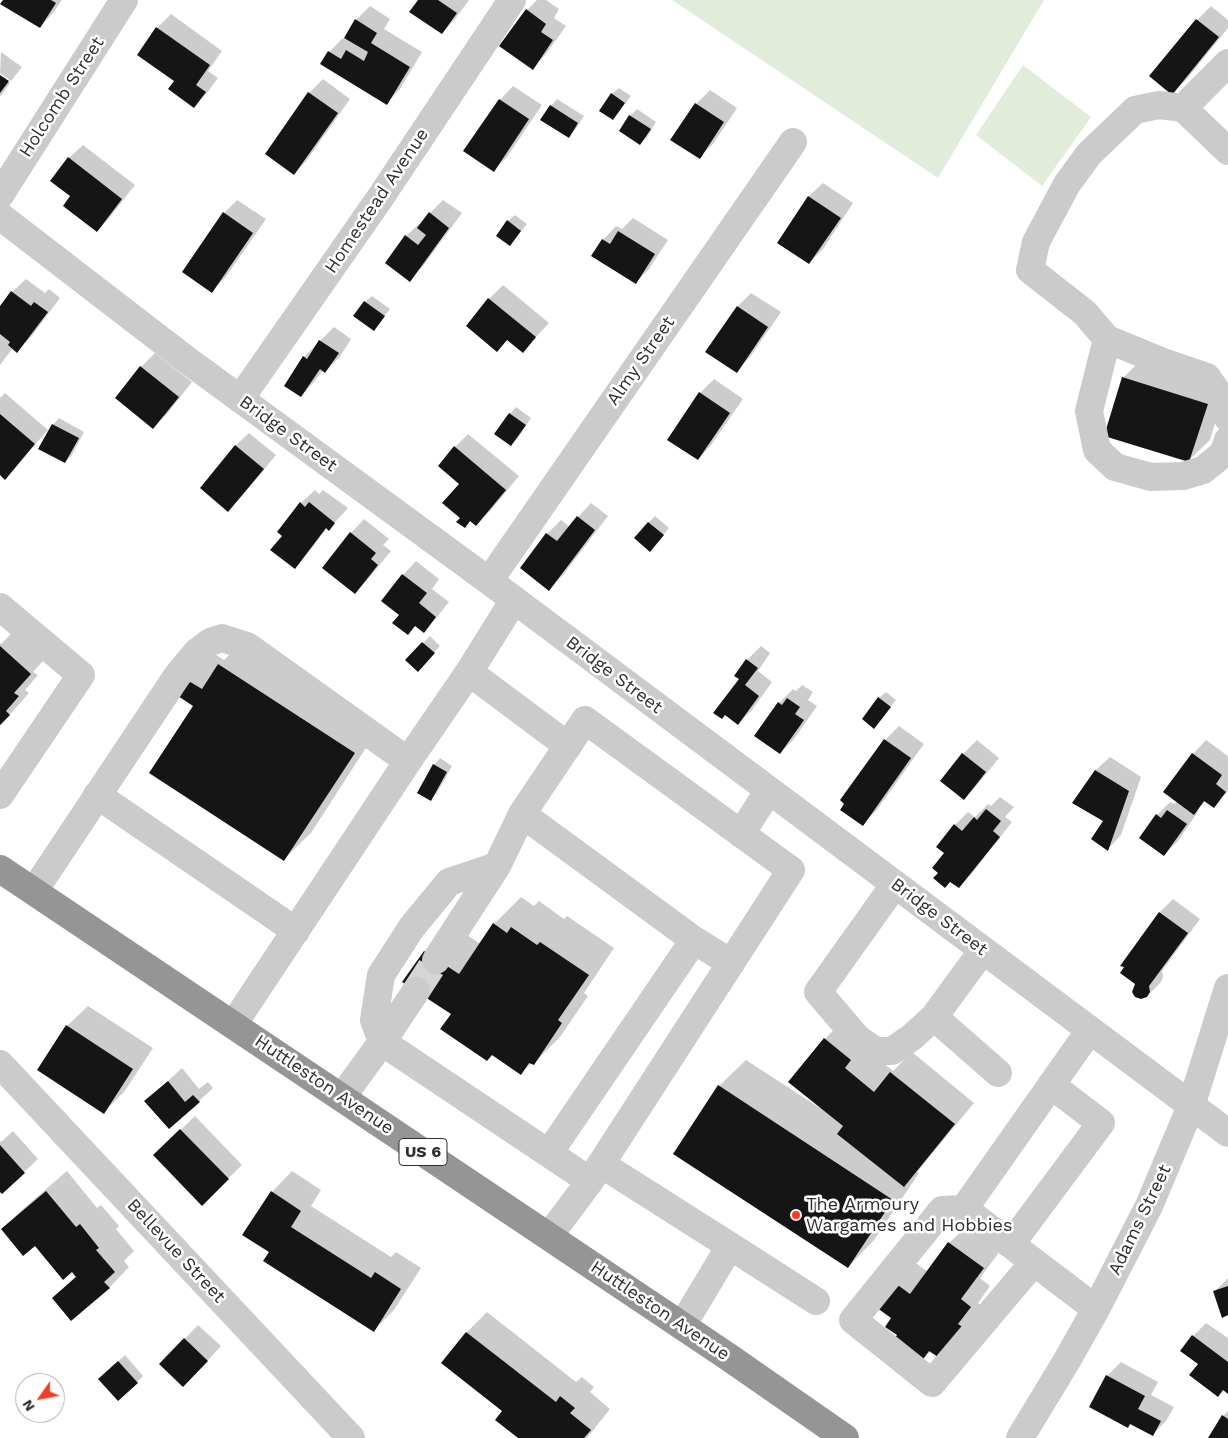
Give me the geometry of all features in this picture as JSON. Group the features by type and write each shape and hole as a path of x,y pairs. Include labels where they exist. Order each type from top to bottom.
{"highway":[{"name":"Huttleston Avenue","path":"0,869 682,1326 845,1438"}],"street":[{"name":"Holcomb Street","path":"0,195 124,0"},
{"name":"Homestead Avenue","path":"240,399 380,198 512,0"},
{"path":"1183,108 1228,63"},
{"path":"1228,151 1183,108 1159,105 1135,110 1089,154 1068,184 1036,242 1030,270 1085,313 1107,340 1207,377 1226,405 1228,418"},
{"name":"Almy Street","path":"489,581 793,142"},
{"name":"Bridge Street","path":"0,216 240,399 489,581 1228,1134"},
{"path":"1107,340 1089,411 1097,450 1115,467 1152,477 1183,476 1203,470 1223,454 1228,440"},
{"path":"233,1025 469,672 514,600"},
{"path":"0,608 81,676 0,795"},
{"path":"34,891 178,676 197,652 210,642 222,638 246,646 408,761"},
{"path":"469,672 568,746"},
{"path":"436,960 497,866 522,814 585,720 791,870 595,1172 548,1236"},
{"path":"741,834 769,790"},
{"path":"97,795 296,931"},
{"path":"522,814 694,940 730,963"},
{"path":"497,866 449,882 412,927 381,976 374,1020 382,1042 549,1153 595,1172 730,1246 816,1301"},
{"path":"895,884 818,992 858,1039 876,1051 892,1050 912,1037 934,1017 983,950"},
{"path":"549,1153 694,940"},
{"name":"Adams Street","path":"1020,1438 1096,1309 1149,1206 1191,1106 1228,988"},
{"path":"342,1098 416,991"},
{"path":"934,1017 998,1073"},
{"path":"964,1209 1090,1030"},
{"name":"Bellevue Street","path":"0,1064 351,1438"},
{"path":"1011,1244 1101,1123 1051,1085"},
{"path":"1034,1262 932,1383 853,1320 942,1210 964,1209 1011,1244 1096,1309"},
{"path":"682,1326 730,1246"}],"green space":[{"path":"672,0 1044,0 938,178"},
{"path":"1023,65 1091,117 1042,186 976,135"}],"building":[{"path":"3,0 51,0 56,3 40,28 0,4"},
{"path":"418,0 438,0 457,13 442,34 409,12"},
{"path":"526,9 546,24 541,32 553,40 533,70 499,46"},
{"path":"355,19 377,33 371,43 410,67 387,105 320,64 328,51 341,59 346,50 364,61 368,52 344,38"},
{"path":"1196,19 1219,37 1172,95 1149,76"},
{"path":"156,27 210,65 196,85 206,92 194,108 168,89 174,81 137,55"},
{"path":"0,75 9,81 0,93"},
{"path":"308,92 338,113 294,175 265,154"},
{"path":"611,93 625,103 613,120 599,111"},
{"path":"499,99 529,119 494,172 463,151"},
{"path":"695,103 724,122 700,159 670,140"},
{"path":"550,105 578,123 569,138 540,120"},
{"path":"629,115 651,129 640,145 619,131"},
{"path":"68,157 122,199 97,232 63,206 70,196 50,181"},
{"path":"808,196 841,218 809,264 777,243"},
{"path":"223,212 253,233 212,293 182,272"},
{"path":"429,212 449,228 410,282 385,263 405,235 418,245 426,235 417,228"},
{"path":"507,220 521,231 510,246 496,236"},
{"path":"618,231 655,254 636,284 591,256 602,239 610,244"},
{"path":"11,291 31,306 34,302 48,312 17,353 8,345 10,342 0,334 0,306"},
{"path":"488,298 536,337 523,353 507,340 497,352 466,326"},
{"path":"364,301 385,316 374,331 353,316"},
{"path":"737,306 768,327 737,373 705,352"},
{"path":"319,340 339,353 325,373 320,369 301,397 284,386 303,356 307,359"},
{"path":"140,366 179,397 153,429 115,398"},
{"path":"1122,377 1208,404 1189,462 1104,436"},
{"path":"699,392 730,413 698,460 667,440"},
{"path":"509,413 526,425 511,446 494,434"},
{"path":"0,414 35,444 5,480 0,475"},
{"path":"52,424 79,438 65,463 38,449"},
{"path":"235,445 264,469 228,512 200,488"},
{"path":"454,446 506,490 476,526 470,521 465,528 456,522 460,518 442,503 459,484 438,466"},
{"path":"300,502 305,507 309,502 335,523 329,531 326,528 295,569 270,550 282,536 277,532"},
{"path":"577,516 595,530 549,591 520,568 546,533 557,541"},
{"path":"648,522 664,535 650,552 634,538"},
{"path":"350,532 376,553 371,559 378,565 355,594 322,568"},
{"path":"402,574 427,593 419,603 436,617 424,633 415,626 408,635 392,623 399,615 381,601"},
{"path":"422,642 435,653 418,672 405,660"},
{"path":"0,646 31,674 14,693 19,696 6,711 10,715 0,725"},
{"path":"746,659 758,668 745,685 759,696 738,725 725,715 722,719 713,713 739,679 734,676"},
{"path":"218,664 355,753 284,861 149,773 193,706 172,692 182,677 202,689"},
{"path":"878,697 891,707 874,729 862,719"},
{"path":"787,698 800,707 795,714 804,720 780,754 754,736 778,702 782,705"},
{"path":"884,739 911,758 863,826 840,810 844,804 840,800"},
{"path":"962,753 986,772 964,800 940,781"},
{"path":"1192,753 1222,775 1216,784 1226,792 1214,808 1204,801 1194,815 1163,792"},
{"path":"433,764 447,772 431,801 417,793"},
{"path":"1095,770 1129,791 1108,851 1091,839 1103,821 1072,803"},
{"path":"986,809 1001,821 993,831 1000,837 959,888 950,882 945,888 933,878 938,873 932,868 944,853 936,847 954,824 962,831 974,817 977,820"},
{"path":"1167,810 1187,824 1164,856 1139,838 1156,814 1161,818"},
{"path":"1159,912 1188,933 1149,986 1150,992 1147,997 1141,999 1135,997 1132,992 1135,984 1120,973 1124,967 1120,966"},
{"path":"493,923 507,933 511,927 537,945 540,942 589,975 558,1020 562,1023 534,1065 529,1063 521,1075 492,1055 487,1061 440,1029 451,1014 402,982 424,951 459,974"},
{"path":"66,1025 133,1069 104,1114 37,1070"},
{"path":"824,1038 851,1060 845,1068 874,1092 890,1072 955,1124 904,1187 837,1134 843,1126 788,1082"},
{"path":"168,1081 185,1102 193,1095 200,1102 169,1129 144,1101"},
{"path":"718,1085 893,1200 848,1268 673,1154"},
{"path":"180,1129 229,1179 202,1206 153,1155"},
{"path":"0,1145 25,1173 2,1194 0,1192"},
{"path":"46,1191 76,1227 80,1224 99,1248 96,1250 115,1272 104,1282 110,1288 71,1321 52,1298 76,1277 72,1272 63,1280 35,1246 23,1256 1,1229"},
{"path":"271,1191 301,1211 291,1227 371,1278 375,1272 401,1289 374,1332 263,1261 269,1252 242,1235"},
{"path":"948,1242 984,1268 961,1299 971,1307 958,1324 964,1328 941,1359 929,1351 918,1366 890,1345 897,1335 885,1327 891,1318 873,1305 891,1280 910,1294"},
{"path":"1228,1286 1228,1315 1222,1318 1213,1291"},
{"path":"466,1332 556,1402 560,1396 575,1408 570,1413 591,1430 584,1438 518,1438 495,1420 502,1411 441,1363"},
{"path":"1192,1335 1228,1362 1228,1394 1223,1390 1218,1397 1189,1375 1198,1364 1180,1351"},
{"path":"184,1338 208,1361 183,1387 159,1364"},
{"path":"118,1361 138,1383 118,1401 98,1379"},
{"path":"1106,1375 1145,1396 1138,1409 1161,1421 1153,1436 1130,1424 1128,1428 1089,1407"},
{"path":"1222,1415 1228,1419 1228,1438 1208,1438"}],"tunnel":[{"path":"416,991 436,960"}],"place":[{"name":"The Armoury Wargames and Hobbies","path":"796,1215"}]}
